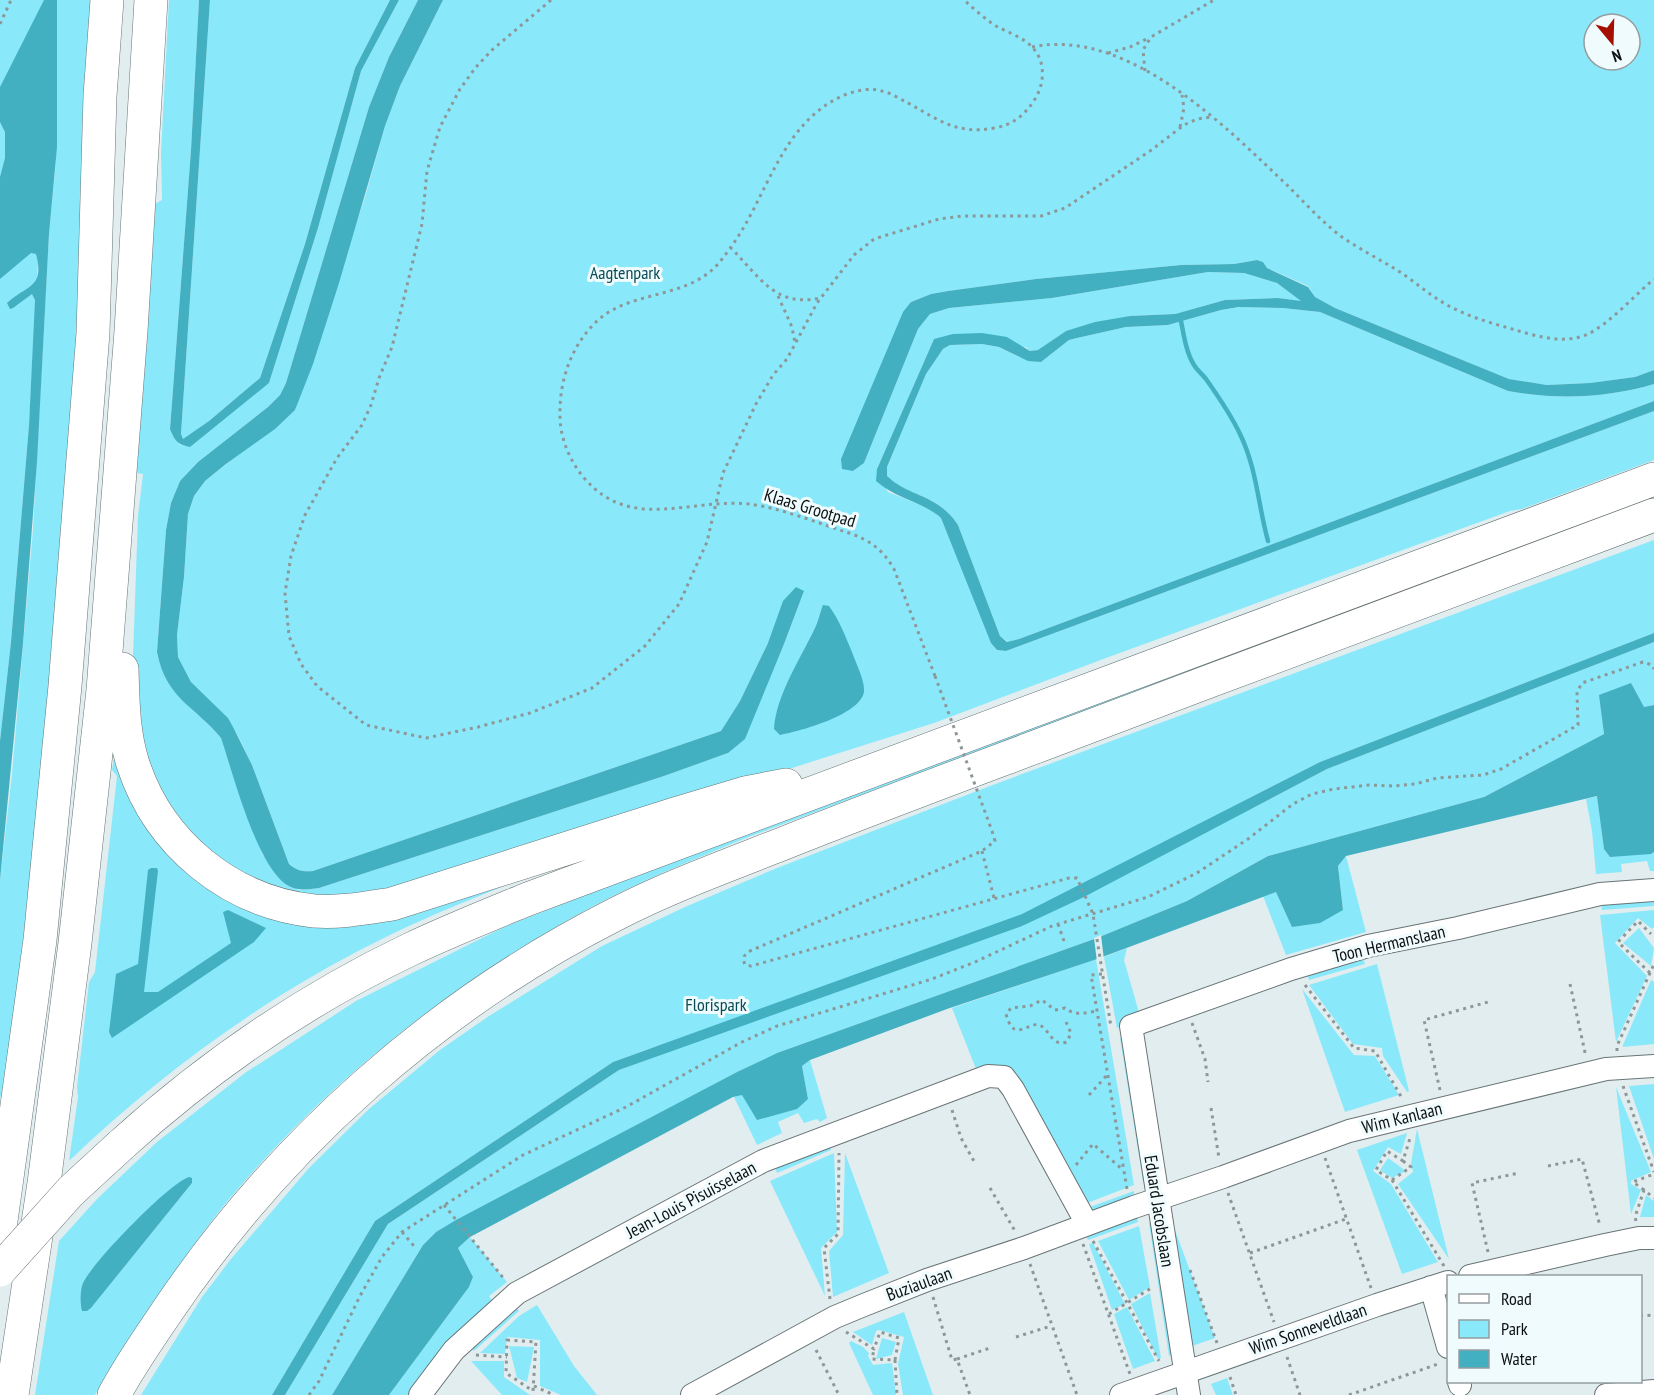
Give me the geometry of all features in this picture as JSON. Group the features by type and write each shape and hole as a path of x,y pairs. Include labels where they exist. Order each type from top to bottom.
{"highway":[{"path":"0,1228 40,940 65,686 93,333 100,96 107,0"},
{"path":"12,1395 44,1183 75,943 103,690 132,331 151,0"},
{"path":"0,1270 71,1191 152,1116 246,1045 318,999 411,949 528,899 1654,479"},
{"path":"118,510 124,726 132,763 145,796 182,848 210,872 243,891 284,906 316,911 348,910 392,904 675,814 746,794 894,764"},
{"path":"114,1395 129,1368 223,1233 292,1156 357,1092 420,1039 487,990 553,948 615,914 684,882 881,805 1654,515"}],"street":[{"name":"Toon Hermanslaan","path":"1131,1026 1298,967 1368,946 1458,928 1600,894 1654,890"},
{"name":"Eduard Jacobslaan","path":"1131,1026 1170,1277 1177,1375 1189,1395"},
{"name":"Wim Kanlaan","path":"1157,1199 1223,1178 1349,1131 1590,1073 1654,1066"},
{"name":"Jean-Louis Pisuisselaan","path":"420,1395 461,1344 517,1293 763,1161 988,1076 1004,1077 1013,1089 1082,1232"},
{"name":"Buziaulaan","path":"692,1395 835,1317 927,1280 1024,1248 1082,1232 1157,1199"},
{"path":"1474,1275 1605,1245 1647,1238"},
{"path":"1441,1280 1447,1330"},
{"name":"Wim Sonneveldlaan","path":"1128,1392 1377,1305 1441,1280"},
{"path":"1606,1395 1654,1391"}],"path":[{"path":"0,24 11,0"},
{"path":"551,0 492,50 476,67 460,89 440,127 427,171 422,224 392,347 362,425 337,458 305,515 291,556 285,593 289,636 301,664 317,686 366,725 426,738 530,713 592,688 645,646 679,604 707,542 723,473 756,404 773,375 787,358 822,297 854,255 874,239 939,219 962,216 1041,216 1065,208 1132,164 1179,128 1197,119 1211,117"},
{"path":"964,0 994,25 1032,47 1069,44 1095,48 1145,71 1211,117 1341,236 1400,272 1451,308 1478,319 1560,340 1587,334 1607,320 1654,279"},
{"path":"1108,53 1130,47 1151,37 1214,0"},
{"path":"1145,71 1143,50 1151,37"},
{"name":"Klaas Grootpad","path":"982,851 995,841 992,831 894,569 877,546 863,538 750,504 717,504 642,510 619,504 602,495 579,472 571,459 562,433 560,405 565,376 576,348 586,333 603,315 616,307 671,290 712,270 750,217 790,140 824,107 843,96 861,90 880,90 948,124 966,130 983,130 1003,126 1017,120 1042,88 1041,65 1032,47"},
{"path":"1179,128 1184,108 1181,94"},
{"path":"730,247 777,294 792,327 795,345"},
{"path":"777,294 790,299 806,301 822,297"},
{"path":"309,1395 319,1381 382,1257 402,1232 523,1155 626,1107 742,1042 777,1026 932,979 1058,924 1148,897 1197,873 1248,839 1293,804 1312,794 1346,787 1415,784 1437,778 1483,775 1502,769 1578,725 1577,692 1582,682 1643,662 1652,664 1654,669"},
{"path":"994,898 982,851 750,951 744,955 743,959 745,965 751,966 994,898 1069,878 1077,878 1094,914 1101,971 1091,975 1127,1191"},
{"path":"1650,973 1618,942 1638,921 1653,934"},
{"path":"1058,924 1064,941"},
{"path":"1654,964 1617,1047 1616,1069 1654,1173 1633,1182 1654,1198"},
{"path":"1298,967 1303,983 1354,1048 1375,1051 1402,1097 1409,1115"},
{"path":"1570,984 1590,1073"},
{"path":"1066,1022 1071,1033 1068,1042 1062,1044 1055,1042 1043,1026 1038,1024 1023,1030 1016,1029 1006,1014 1011,1008 1030,1006 1042,1000 1055,1010 1065,1008 1077,1014 1097,1011"},
{"path":"1444,1107 1424,1020 1488,1002"},
{"path":"1186,1006 1204,1059 1208,1082"},
{"path":"1089,1095 1108,1074"},
{"path":"946,1091 961,1138 975,1162"},
{"path":"1211,1108 1223,1178 1300,1395"},
{"path":"832,1135 839,1148 838,1234 824,1248 829,1296 835,1317 845,1332 874,1349"},
{"path":"1319,1142 1377,1305"},
{"path":"1073,1169 1093,1144 1124,1170"},
{"path":"1392,1180 1411,1167 1387,1151 1376,1170 1392,1180 1442,1260 1441,1280"},
{"path":"1548,1166 1582,1159 1605,1245"},
{"path":"1492,1271 1472,1183 1519,1173"},
{"path":"990,1188 1024,1248 1077,1395"},
{"path":"1644,1190 1635,1217 1647,1238"},
{"path":"444,1205 517,1293"},
{"path":"1250,1253 1346,1219"},
{"path":"402,1232 414,1246"},
{"path":"1082,1232 1094,1241 1128,1304 1177,1375"},
{"path":"1082,1232 1108,1314 1128,1392"},
{"path":"1108,1314 1189,1268 1236,1395"},
{"path":"927,1280 952,1360 990,1348"},
{"path":"1016,1337 1052,1326"},
{"path":"807,1332 839,1395"},
{"path":"895,1360 872,1359 880,1332 899,1338 895,1360 897,1395"},
{"path":"507,1340 536,1342 534,1386 533,1391 506,1373 507,1340"},
{"path":"461,1344 471,1355 507,1357"},
{"path":"957,1359 970,1395"},
{"path":"1349,1395 1447,1361"},
{"path":"534,1386 554,1395"}],"green space":[{"path":"0,0 93,0 82,285 61,570 30,884 5,1093 0,1099 0,880 12,774 33,529 49,234 56,160 38,263 29,425 11,642 0,741"},
{"name":"Aagtenpark","path":"169,0 199,0 191,150 170,429 180,445 269,383 318,228 361,71 399,0 418,0 389,57 369,107 286,383 280,395 268,407 198,462 180,481 171,503 166,530 157,652 161,667 175,691 221,738 263,855 299,890 319,888 728,753 760,700 804,591 768,643 740,701 721,731 313,871 301,870 289,864 252,765 239,738 227,718 191,682 178,657 177,635 188,514 194,496 205,481 295,410 365,197 385,126 400,86 443,0 1654,0 1654,370 1635,377 1590,383 1547,385 1509,379 1335,308 1315,297 1308,286 1267,268 1263,262 1257,260 1234,264 1181,265 1036,279 931,294 911,302 853,471 864,463 918,329 930,314 949,308 1052,298 1208,272 1244,273 1277,283 1303,302 1278,298 1225,300 1175,314 1130,316 1066,331 1039,350 1030,351 1026,347 934,339 877,469 888,492 931,509 941,518 997,650 1006,651 1654,411 1654,460 1106,658 934,723 457,874 342,900 269,889 200,849 153,787 132,685 138,516 143,474 136,473 155,204 162,200 161,153"},
{"path":"210,0 390,0 355,68 305,244 260,378 209,421 182,440 181,435"},
{"path":"1240,307 1320,312 1508,391 1545,396 1582,396 1619,392 1654,384 1654,401 1008,642 1000,636 958,525 933,501 905,489 887,477 887,467 926,374 943,349 950,345 982,344 999,347 1019,357 1041,362 1069,340 1126,327 1168,325"},
{"path":"1654,495 1654,498 751,836 647,880 586,910 533,940 432,1009 384,1046 294,1128 253,1172 198,1239 152,1305 95,1395 35,1395 59,1241 97,1199 157,1142 245,1073 356,1001 504,927 721,842","holes":["192,1178 192,1183 91,1308 87,1311 129,1227 185,1179"]},
{"name":"Florispark","path":"1654,540 1654,633 1320,762 1248,799 1251,809 1327,769 1654,642 1654,705 1645,707 1600,695 1604,734 1484,797 1268,856 1187,901 1097,938 777,1053 737,1072 436,1232 423,1245 332,1395 285,1395 388,1224 619,1070 660,1055 657,1046 613,1062 375,1221 272,1395 141,1395 202,1297 231,1259 309,1168 369,1109 440,1050 489,1016 602,946 685,907 777,868 990,786"},
{"path":"116,747 258,907 545,870 395,933 332,965 292,989 252,1014 176,1069 103,1129 69,1161 78,1097 77,1087 89,982 95,972 117,776 112,770"},
{"path":"1598,796 1604,849 1610,856 1654,852 1654,871 1650,871 1647,861 1621,864 1622,872 1596,874 1586,799"},
{"path":"1346,856 1366,932 1286,955 1263,896 1276,892 1343,909 1338,866"},
{"path":"1654,897 1654,906 1602,910 1601,901"},
{"path":"1654,910 1652,929 1638,918 1615,943 1647,976 1616,1042 1600,915"},
{"path":"1639,928 1654,948 1651,966 1623,943"},
{"path":"1127,948 1124,960 1140,1016 1128,1025 1117,1028 1104,957"},
{"path":"1362,955 1365,964 1309,980 1306,972"},
{"path":"1096,959 1134,1185 1087,1203 1008,1068 978,1074 952,1008"},
{"path":"1377,964 1409,1091 1407,1092 1383,1056 1382,1048 1353,1044 1309,985"},
{"path":"1651,980 1654,982 1654,1044 1623,1047 1623,1045"},
{"path":"1302,989 1354,1055 1375,1056 1399,1095 1345,1112"},
{"path":"1120,1038 1125,1038 1146,1183 1143,1181"},
{"path":"810,1060 827,1118 820,1122 817,1119 804,1123 798,1113 778,1122 782,1133 757,1145 734,1097 742,1094 808,1099 802,1066"},
{"path":"1654,1084 1654,1159 1629,1086"},
{"path":"1616,1087 1651,1172 1631,1181 1631,1184 1641,1190 1631,1214"},
{"path":"1417,1129 1449,1259 1398,1184 1413,1172 1411,1163"},
{"path":"1407,1133 1401,1154 1388,1147 1373,1171 1391,1184 1438,1262 1402,1274 1357,1150"},
{"path":"828,1141 831,1150 777,1173 774,1164"},
{"path":"834,1153 837,1232 821,1248 825,1296 770,1181"},
{"path":"845,1153 889,1273 833,1297 829,1251 843,1235"},
{"path":"1388,1158 1406,1171 1392,1178 1380,1170"},
{"path":"1134,1191 1134,1199 1095,1211 1090,1207"},
{"path":"1646,1195 1654,1201 1654,1217 1640,1217"},
{"path":"1136,1214 1138,1222 1088,1240 1084,1231"},
{"path":"1169,1214 1215,1338 1192,1346"},
{"path":"1154,1222 1175,1353 1169,1356 1149,1223"},
{"path":"1139,1226 1150,1287 1129,1300 1098,1241"},
{"path":"470,1237 507,1282 489,1296 494,1303 411,1395 389,1395 469,1287 473,1277 458,1248"},
{"path":"1093,1243 1125,1304 1112,1310 1089,1244"},
{"path":"1150,1293 1161,1358 1158,1359 1131,1304"},
{"path":"514,1304 519,1311 474,1351 469,1345"},
{"path":"537,1305 574,1366 597,1395 561,1395 540,1386 540,1340 507,1337 505,1354 480,1353 519,1316"},
{"path":"1127,1307 1155,1361 1133,1369 1114,1314"},
{"path":"904,1312 933,1395 903,1395 898,1364 904,1337 879,1330 876,1331 872,1345 853,1332"},
{"path":"882,1338 896,1342 892,1355 876,1359"},
{"path":"851,1341 869,1353 868,1356 873,1365 892,1363 896,1395 873,1395 849,1343"},
{"path":"509,1346 534,1347 527,1382 517,1378"},
{"path":"471,1361 504,1361 504,1377 530,1395 502,1395"},
{"path":"1227,1378 1233,1395 1216,1395 1211,1384"}],"water":[{"path":"44,0 57,0 57,147 49,234 37,462 23,644 0,880 0,741 11,642 29,425 35,300 32,294 10,309 7,303 36,280 38,265 36,254 31,253 0,279 0,177 5,158 5,132 0,122 0,87"},
{"path":"199,0 210,0 181,434 183,439 209,421 260,378 305,244 355,68 390,0 399,0 361,71 318,228 269,383 190,447 177,441 170,429 191,150"},
{"path":"418,0 443,0 400,86 385,126 339,283 313,364 295,410 275,429 205,481 194,496 188,514 177,635 178,657 191,682 228,718 233,727 252,765 289,864 301,870 313,871 721,731 740,701 768,643 783,601 796,587 804,591 745,739 728,753 319,888 298,889 279,878 268,863 248,820 221,738 174,691 161,668 157,652 166,530 171,503 180,481 198,462 268,407 280,395 286,383 369,107 389,57"},
{"path":"1257,260 1263,262 1267,268 1308,287 1315,297 1335,308 1509,379 1547,385 1590,383 1635,377 1654,370 1654,384 1619,392 1582,396 1545,396 1508,391 1320,312 1283,308 1239,307 1168,325 1126,327 1069,340 1041,362 1028,361 999,347 982,344 950,345 943,349 926,374 887,467 887,476 941,507 958,525 1000,636 1007,642 1654,401 1654,411 1006,651 997,650 991,643 941,518 876,481 877,469 934,339 953,334 982,333 1007,337 1030,351 1038,350 1066,331 1095,322 1130,316 1175,314 1225,300 1278,298 1301,301 1277,283 1244,273 1208,272 1052,298 949,308 930,314 918,329 864,463 853,471 842,469 841,459 903,312 911,302 931,294 948,291 1036,279 1181,265 1234,264"},
{"path":"823,605 829,606 842,629 862,677 864,692 852,708 841,715 814,726 780,735 774,729 779,703 816,625"},
{"path":"1654,633 1654,642 1327,769 1082,898 1022,926 619,1070 388,1224 285,1395 272,1395 375,1221 613,1062 1022,914 1320,762"},
{"path":"1631,683 1644,707 1654,705 1654,852 1651,854 1610,857 1604,849 1597,796 1346,856 1338,866 1343,910 1320,923 1292,927 1276,892 1097,959 947,1009 810,1060 802,1066 808,1099 797,1109 757,1120 742,1095 733,1097 470,1237 458,1248 473,1277 469,1287 389,1395 332,1395 423,1245 436,1232 456,1220 777,1053 1097,938 1187,901 1268,856 1484,797 1604,734 1599,695"},
{"path":"157,868 144,992 158,992 231,943 223,912 228,910 266,928 254,942 112,1038 109,1032 116,974 138,964 148,870"},
{"path":"189,1177 192,1178 192,1183 91,1308 82,1311 83,1283 101,1259 149,1208"}],"pier":[{"path":"1101,935 1104,960 1097,962 1094,938"}],"waterway":[{"path":"1181,321 1191,360 1224,406 1246,447 1268,541"}]}
